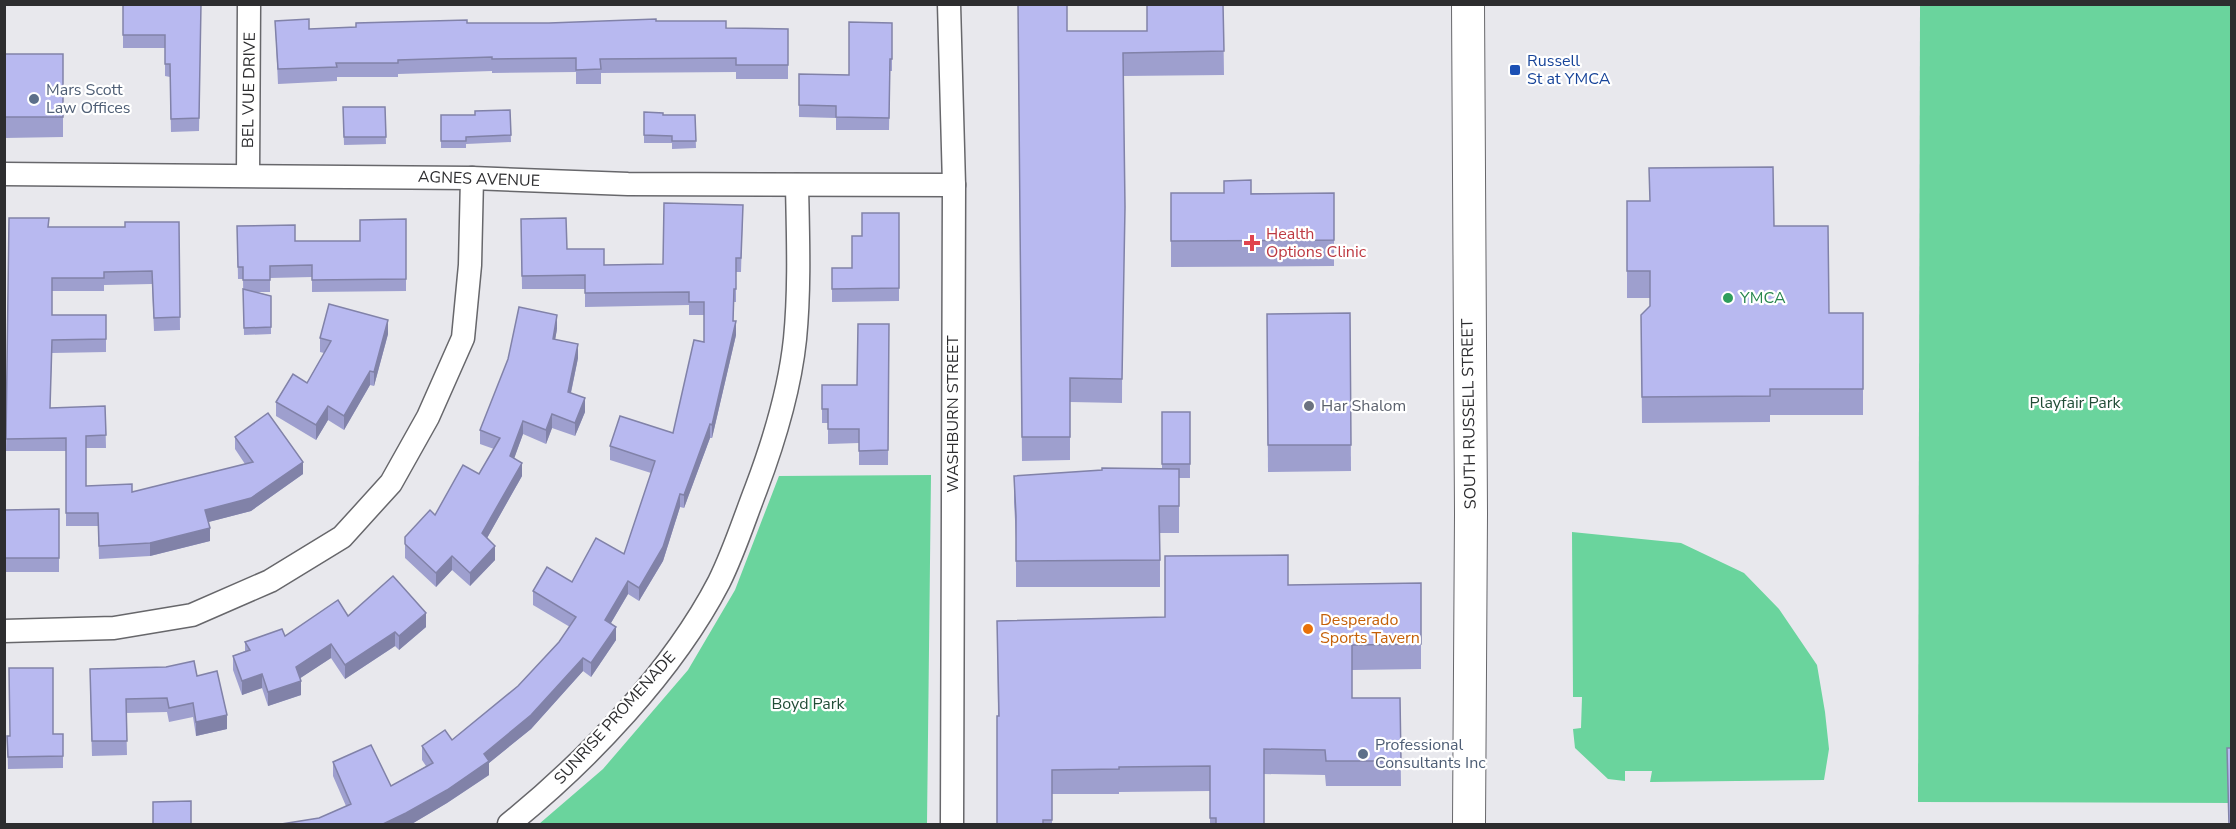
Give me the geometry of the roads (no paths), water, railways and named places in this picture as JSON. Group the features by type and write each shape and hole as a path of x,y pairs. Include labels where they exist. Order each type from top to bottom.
{"main road":[{"name":"SOUTH RUSSELL STREET","path":"1468,4 1471,514 1469,825"}],"street":[{"name":"BEL VUE DRIVE","path":"248,175 249,4"},
{"name":"WASHBURN STREET","path":"950,4 954,185 952,825"},
{"name":"AGNES AVENUE","path":"4,174 472,178 628,184 954,185"},
{"path":"4,631 114,628 192,615 270,581 342,537 391,483 428,417 463,338 470,265 472,178"},
{"name":"SUNRISE PROMENADE","path":"509,825 572,769 619,719 675,652 719,581 769,453 794,342 798,276 797,185"}],"place":[{"name":"Russell St at YMCA","path":"1515,70"},
{"name":"Mars Scott Law Offices","path":"34,99"},
{"name":"Health Options Clinic","path":"1252,243"},
{"name":"YMCA","path":"1728,298"},
{"name":"Har Shalom","path":"1309,406"},
{"name":"Desperado Sports Tavern","path":"1308,629"},
{"name":"Professional Consultants Inc","path":"1363,754"}],"park label":[{"name":"Playfair Park","path":"2075,403"},
{"name":"Boyd Park","path":"808,704"}]}
